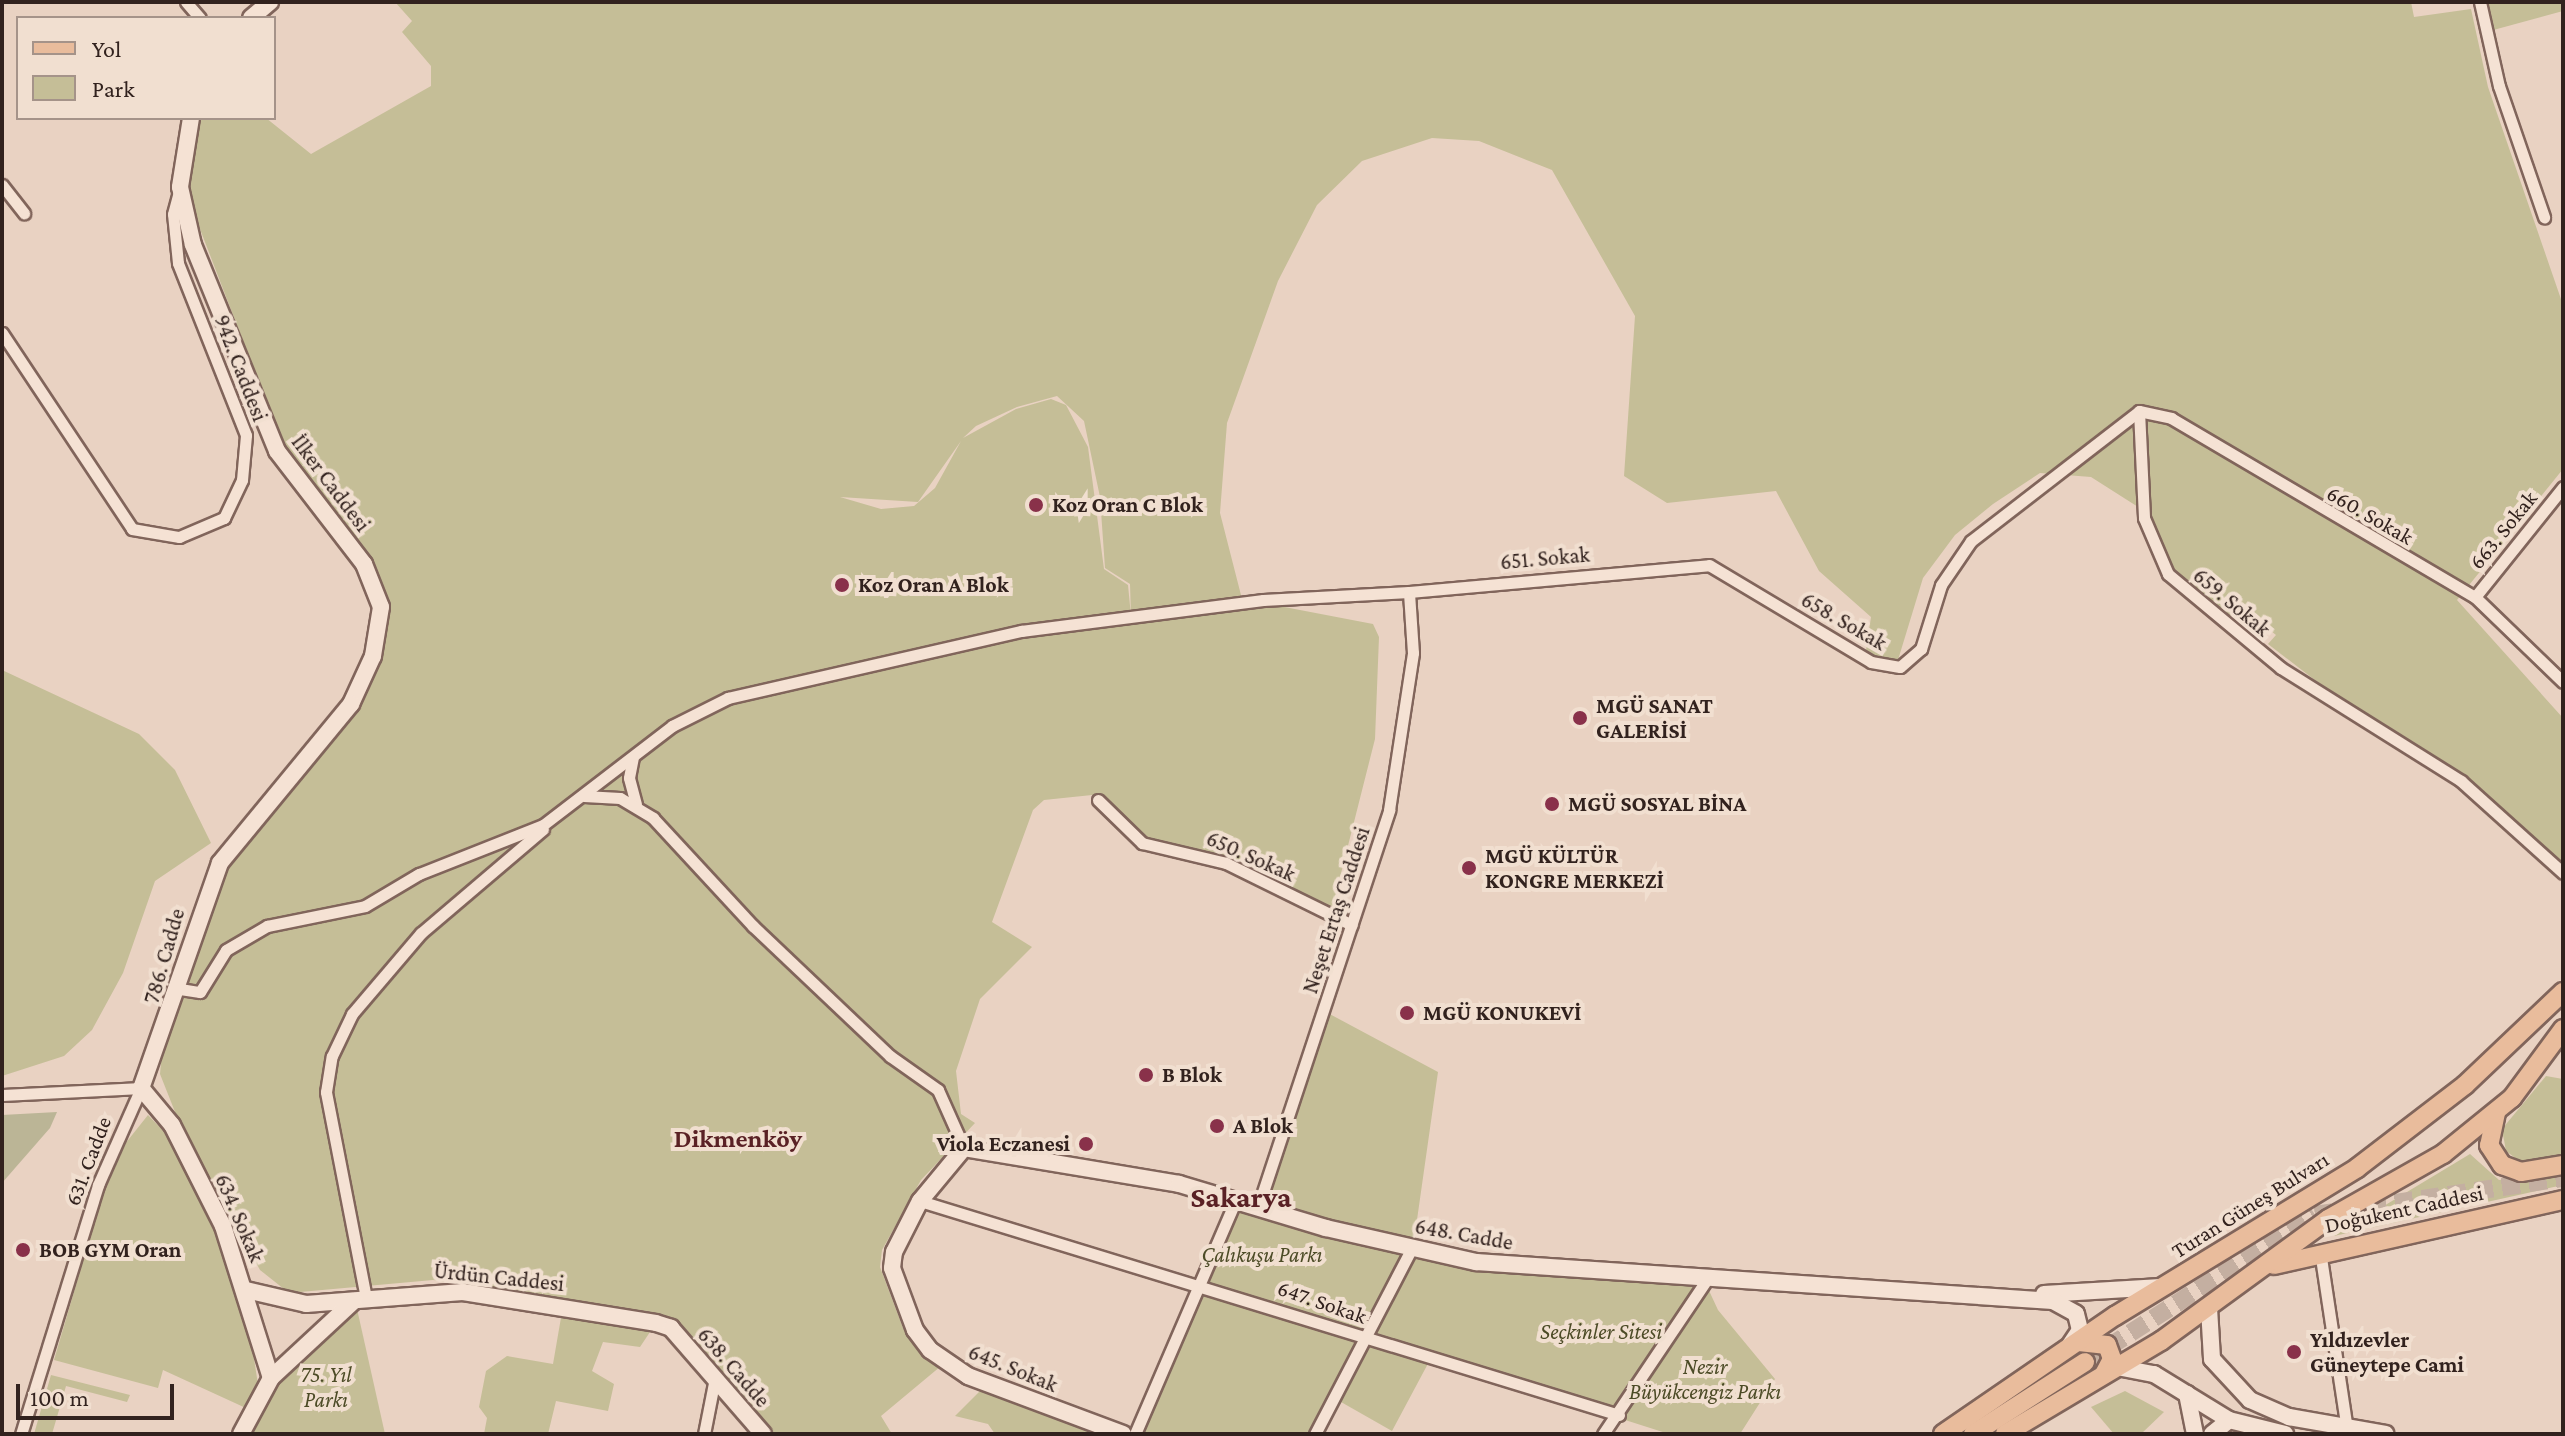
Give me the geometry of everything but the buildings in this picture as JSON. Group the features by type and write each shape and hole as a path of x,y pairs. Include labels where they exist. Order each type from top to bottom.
{"main road":[{"name":"Turan Güneş Bulvarı","path":"1943,1434 2162,1287 2357,1168 2465,1085 2563,992"},
{"path":"2005,1434 2209,1308 2256,1271 2496,1113 2560,1040"},
{"path":"2496,1113 2489,1145 2502,1165 2521,1172 2563,1165"},
{"name":"Doğukent Caddesi","path":"2256,1271 2320,1250 2563,1200"},
{"path":"2071,1347 2107,1345 2112,1359 2111,1370"},
{"path":"1973,1434 2085,1362"}],"street":[{"path":"253,16 270,2"},
{"path":"2480,2 2499,86 2544,217"},
{"name":"İlker Caddesi","path":"191,120 180,187 193,245 269,434 364,564 381,607 373,656 351,704 237,839"},
{"path":"2,185 24,213"},
{"name":"942. Caddesi","path":"2,333 132,529 179,537 224,518 239,492 246,435 178,263 173,224 180,187"},
{"name":"660. Sokak","path":"2139,411 2171,418 2475,597 2563,682"},
{"name":"658. Sokak","path":"1709,565 1887,668 1911,662 1921,649 1930,608 1971,541 2139,411"},
{"name":"659. Sokak","path":"2139,411 2144,518 2168,574 2281,668 2461,781 2563,873"},
{"name":"663. Sokak","path":"2475,597 2563,487"},
{"name":"651. Sokak","path":"582,796 693,712 728,698 922,648 1263,600 1409,592 1709,565"},
{"name":"Neşet Ertaş Caddesi","path":"1258,1207 1352,925 1400,757 1414,616 1409,592"},
{"path":"633,757 629,778 636,804 890,1056 938,1090 964,1148"},
{"path":"180,989 200,992 226,950 267,926 365,906 419,874 543,825 582,796 636,804"},
{"path":"241,1434 271,1378 360,1299 326,1092 332,1056 352,1014 421,933 582,796"},
{"name":"650. Sokak","path":"1098,800 1142,843 1226,863 1352,925"},
{"name":"786. Cadde","path":"141,1088 180,989 203,902 237,839"},
{"path":"2,1095 141,1088"},
{"name":"634. Sokak","path":"141,1088 193,1164 246,1290 271,1378"},
{"name":"631. Cadde","path":"21,1434 98,1185 141,1088"},
{"name":"648. Cadde","path":"964,1148 1236,1200 1412,1248 1476,1262 1705,1282 1967,1298"},
{"name":"645. Sokak","path":"964,1148 920,1201 899,1235 892,1268 930,1350 998,1389 1123,1434"},
{"path":"1135,1434 1236,1200"},
{"name":"647. Sokak","path":"920,1201 1202,1283 1365,1338 1619,1415"},
{"path":"1315,1434 1412,1248"},
{"path":"2320,1250 2347,1429"},
{"path":"1603,1434 1619,1415 1705,1282"},
{"path":"1967,1298 2162,1287"},
{"name":"Ürdün Caddesi","path":"246,1290 306,1304 463,1292 671,1328"},
{"path":"1967,1298 2065,1306 2080,1330 2071,1347"},
{"path":"2209,1308 2209,1351 2240,1393 2278,1414 2386,1434"},
{"name":"638. Cadde","path":"671,1328 714,1383 763,1434"},
{"path":"2111,1370 2154,1374 2229,1420 2285,1434"},
{"path":"704,1434 714,1383"},
{"path":"2187,1394 2195,1434"},
{"path":"2212,1434 2229,1420"}],"green space":[{"path":"395,2 2411,2 2414,17 2471,9 2488,87 2563,305 2563,469 2457,600 2563,718 2563,867 2440,760 2342,701 2268,644 2276,635 2265,626 2256,636 2168,568 2146,512 2091,477 2040,473 1993,504 1955,535 1923,578 1898,660 1865,657 1871,617 1819,571 1776,491 1667,503 1624,476 1635,316 1552,170 1479,141 1432,138 1362,161 1317,205 1278,281 1227,423 1220,513 1242,599 1373,624 1379,637 1375,739 1332,909 1221,858 1137,838 1092,795 1044,800 1033,810 992,922 1032,947 980,999 956,1071 961,1114 975,1123 921,1180 882,1250 880,1267 903,1328 941,1366 881,1416 892,1434 774,1434 663,1319 634,1311 433,1280 289,1293 260,1270 179,1122 160,1074 162,1052 220,876 354,705 381,599 291,466 185,190 193,120 268,120 311,154 431,86 431,66 402,32 412,21","holes":["1057,396 1084,421 1100,497 1105,568 1130,584 1131,616 1128,585 1104,569 1088,447 1066,405 1051,399 1016,409 963,438 976,426 1017,407","961,441 935,488 914,506 881,509 840,497 918,502"]},
{"path":"2480,2 2563,2 2563,11 2486,32"},
{"path":"2,670 139,734 175,770 211,843 155,881 123,973 92,1030 64,1056 2,1076"},
{"path":"1324,1011 1438,1072 1413,1248 1705,1282 1718,1310 1775,1379 1740,1434 1669,1434 1431,1358 1392,1431 1334,1398 1315,1434 1135,1434 1236,1200 1258,1207"},
{"path":"2546,1076 2563,1079 2563,1157 2522,1163 2506,1151 2502,1129"},
{"path":"148,1115 168,1136 216,1229 251,1339 259,1391 248,1409 163,1370 158,1388 54,1360 113,1159"},
{"path":"2470,1154 2499,1180 2563,1172 2563,1185 2334,1236"},
{"name":"75. Yıl Parkı","path":"355,1300 385,1434 241,1434 271,1378"},
{"path":"563,1306 656,1323 640,1347 603,1342 592,1371 614,1384 608,1411 556,1401 548,1434 484,1434 487,1418 479,1407 486,1371 507,1356 553,1364"},
{"path":"51,1375 130,1395 127,1402 66,1386 52,1434 34,1434"},
{"path":"987,1384 1123,1434 995,1434 988,1424 955,1416"},
{"path":"2125,1391 2164,1412 2141,1434 2114,1434 2091,1407"}],"shaded area":[{"path":"57,1112 50,1128 2,1183 2,1115"}],"tunnel":[{"path":"2085,1362 2315,1215 2563,1178"}],"place":[{"name":"Koz Oran C Blok","path":"1036,505"},
{"name":"Koz Oran A Blok","path":"842,585"},
{"name":"MGÜ SANAT GALERİSİ","path":"1580,718"},
{"name":"MGÜ SOSYAL BİNA","path":"1552,804"},
{"name":"MGÜ KÜLTÜR KONGRE MERKEZİ","path":"1469,868"},
{"name":"MGÜ KONUKEVİ","path":"1407,1013"},
{"name":"B Blok","path":"1146,1075"},
{"name":"A Blok","path":"1217,1126"},
{"name":"Viola Eczanesi","path":"1086,1144"},
{"name":"BOB GYM Oran","path":"23,1250"},
{"name":"Yıldızevler Güneytepe Cami","path":"2294,1352"}],"district":[{"name":"Dikmenköy","path":"738,1139"},
{"name":"Sakarya","path":"1241,1197"}],"park label":[{"name":"Çalıkuşu Parkı","path":"1262,1255"},
{"name":"Seçkinler Sitesi","path":"1601,1332"},
{"name":"Nezir Büyükcengiz Parkı","path":"1705,1378"}]}
